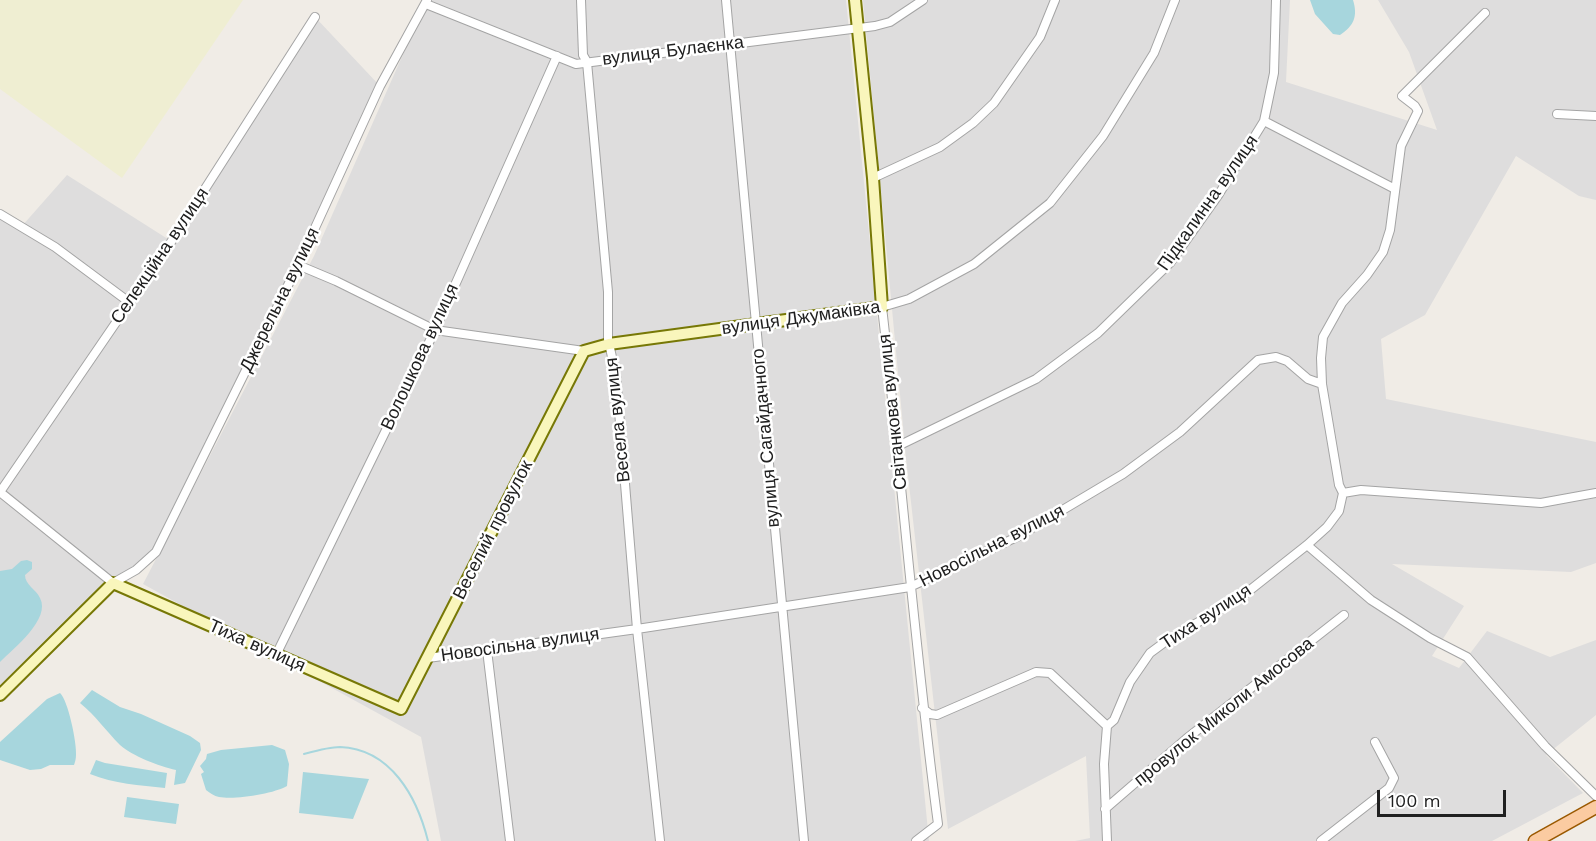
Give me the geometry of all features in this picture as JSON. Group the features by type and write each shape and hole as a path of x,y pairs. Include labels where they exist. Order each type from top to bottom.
{"main road":[{"path":"1535,841 1596,807"}],"street":[{"name":"Весела вулиця","path":"581,0 583,55 587,62 608,292 608,339 616,375 637,629 660,841"},
{"name":"вулиця Сагайдачного","path":"726,0 728,44 804,841"},
{"name":"Світанкова вулиця","path":"855,0 873,178 882,307 898,446 922,708 938,824 916,841"},
{"name":"вулиця Булаєнка","path":"427,2 576,64 858,29 890,22 923,0"},
{"path":"873,178 940,147 973,123 994,103 1040,37 1054,0"},
{"name":"вулиця Джумаківка","path":"298,265 336,281 435,330 584,351 609,344 882,307 909,299 974,264 1050,203 1109,127 1154,53 1175,0"},
{"name":"Підкалинна вулиця","path":"898,446 1036,379 1098,333 1170,263 1219,194 1264,121 1274,73 1276,0"},
{"name":"Джерельна вулиця","path":"113,583 136,570 156,552 298,265 380,86 427,2"},
{"path":"1485,13 1402,96 1418,111 1401,146 1390,230 1383,252 1367,275 1342,303 1323,337 1322,384 1339,485 1343,493 1361,490 1541,503 1596,493"},
{"name":"Селекційна вулиця","path":"113,583 0,492 171,242 315,17"},
{"name":"Волошкова вулиця","path":"276,655 435,330 557,57"},
{"path":"1557,114 1596,116"},
{"path":"1264,121 1395,189"},
{"path":"0,214 55,247 129,302"},
{"name":"Веселий провулок","path":"401,710 584,351"},
{"name":"Новосільна вулиця","path":"428,658 781,608 910,587 1019,536 1123,474 1180,432 1258,360 1276,357 1287,361 1308,379 1322,384"},
{"name":"Тиха вулиця","path":"1107,726 1114,720 1130,682 1150,653 1169,639 1240,598 1307,545 1328,527 1339,511 1343,493"},
{"path":"1307,545 1371,600 1430,638 1467,657 1545,746 1596,796"},
{"path":"0,695 113,583"},
{"name":"Тиха вулиця","path":"113,583 401,710"},
{"name":"провулок Миколи Амосова","path":"1105,809 1186,739 1344,615"},
{"path":"488,650 510,841"},
{"path":"922,708 937,716 1036,672 1050,673 1107,726 1104,764 1107,841"},
{"path":"1321,841 1389,788 1394,778 1375,742"}],"shaded area":[{"path":"427,0 846,0 929,841 441,841 421,737 143,584 314,256"},
{"path":"863,0 1290,0 1286,82 1437,130 1409,52 1378,0 1596,0 1596,200 1579,196 1516,156 1425,315 1381,339 1386,399 1596,442 1596,563 1571,572 1392,564 1464,606 1432,656 1459,668 1487,631 1550,657 1596,640 1596,715 1546,755 1583,793 1492,841 1075,841 1090,838 1086,756 948,829 906,458"},
{"path":"315,17 380,86 298,265 156,552 113,583 0,695 0,214 22,226 67,175 171,241"}],"green space":[{"path":"0,0 243,0 122,178 0,89"}],"water":[{"path":"1310,0 1353,0 1355,16 1352,24 1340,35 1333,34 1315,14"},
{"path":"21,561 32,562 32,569 25,575 25,578 40,598 42,606 40,615 29,633 0,662 0,571 12,569"},
{"path":"92,690 120,707 190,736 200,743 201,750 185,783 174,785 176,770 146,760 120,745 80,703"},
{"path":"60,693 69,713 73,732 76,749 74,765 50,765 30,770 0,760 0,742 47,699"},
{"path":"272,745 285,750 289,764 287,786 264,794 234,798 217,797 206,790 201,774 204,772 200,766 207,754 221,750"},
{"path":"96,760 167,773 165,788 118,782 90,774"},
{"path":"303,772 369,779 353,819 299,813"},
{"path":"127,797 179,804 176,824 124,817"}],"waterway":[{"path":"304,754 340,747 374,756 399,778 409,792 428,841"}]}
